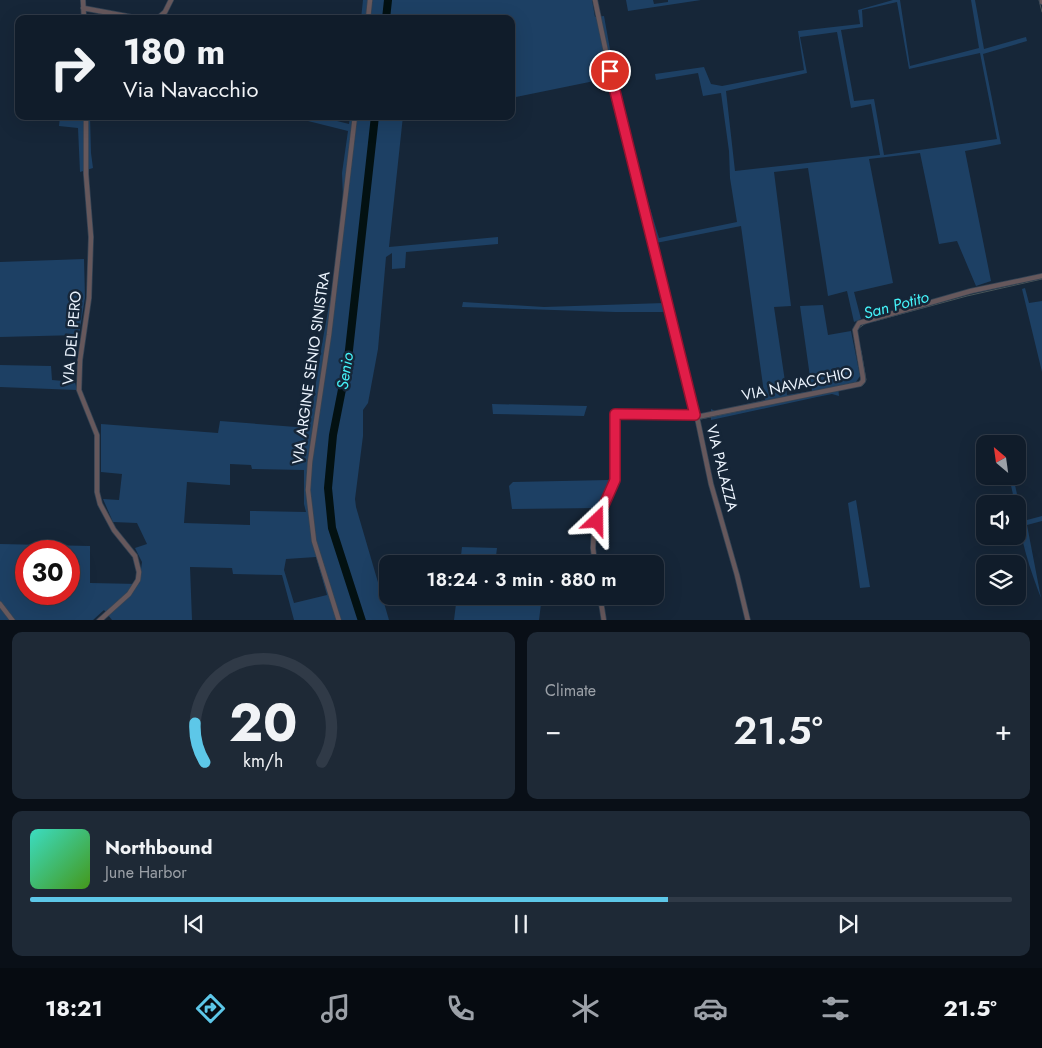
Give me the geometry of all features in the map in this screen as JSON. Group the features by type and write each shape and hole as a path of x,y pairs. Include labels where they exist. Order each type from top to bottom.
{"street":[{"path":"83,0 84,15"},
{"path":"162,15 171,0"},
{"path":"368,15 370,0"},
{"name":"VIA PALAZZA","path":"595,0 612,81 696,416 711,484 738,575 748,620"},
{"path":"83,8 121,15"},
{"name":"VIA DEL PERO","path":"86,120 86,174 91,237 88,298 80,360 79,390 97,435 97,492 100,504 114,530 135,556 139,572 138,580 129,594 99,620"},
{"name":"VIA ARGINE SENIO SINISTRA","path":"339,620 314,540 308,490 355,120"},
{"name":"VIA NAVACCHIO","path":"594,555 594,531 600,512 615,480 615,414 696,416 860,384 863,378 855,330 859,323 970,291 1042,276"},
{"path":"0,604 13,620"},
{"path":"602,605 604,620"}],"shaded area":[{"path":"363,0 592,0 595,17 604,16 611,55 604,57 609,78 515,97 515,15 361,15"},
{"path":"626,0 653,0 654,4 668,2 668,0 701,0 628,11"},
{"path":"893,0 900,0 910,66 979,48 971,0 975,0 984,49 1026,37 1027,41 983,54 1001,144 965,151 991,281 976,286 957,241 939,244 920,153 869,159 893,283 854,292 861,319 854,322 847,291 828,296 808,168 774,172 791,306 774,307 787,395 812,391 800,306 823,305 828,335 851,331 860,376 856,382 838,386 839,396 832,394 711,420 711,409 715,411 765,400 741,226 656,243 672,310 662,312 615,312 462,307 463,302 544,307 664,303 636,200 647,198 659,238 737,222 730,178 729,151 721,93 703,96 698,73 656,80 655,74 704,67 711,84 722,86 804,70 798,31 860,24 858,10","holes":["897,2 909,69 980,53 997,139 884,155 874,99 854,101 841,30 863,27 862,10","837,32 851,108 871,104 880,155 735,171 726,91 807,73 800,37"]},
{"path":"60,120 90,120 93,168 80,172 78,128 59,126"},
{"path":"304,120 333,120 349,124 350,120 403,120 389,247 498,237 498,244 406,252 405,268 392,269 392,253 386,257 378,349 368,403 363,410 363,436 355,499 379,586 379,605 385,605 389,620 294,620 282,575 233,574 232,568 190,567 192,620 112,620 104,610 93,620 0,620 0,544 15,544 15,605 80,605 80,546 90,546 90,583 139,584 142,562 135,548 147,544 137,523 113,522 103,499 119,500 122,474 101,472 101,424 218,433 220,421 309,428 344,223 342,173 348,131","holes":["230,464 251,465 252,469 304,470 304,504 306,512 250,511 250,525 184,523 187,482 230,485","316,557 327,595 294,603 284,570 286,559"]},
{"path":"84,259 85,298 79,335 0,337 0,262"},
{"path":"1025,288 1029,303 1042,301 1042,372 1022,289"},
{"path":"0,365 51,366 52,380 75,382 77,390 0,387"},
{"path":"492,404 587,406 584,416 493,414"},
{"path":"610,469 618,471 617,486 603,515 603,522 590,524 597,508 512,509 509,486 513,482 609,480"},
{"path":"1011,485 1015,485 1017,495 1013,495"},
{"path":"856,500 870,587 860,588 848,503"},
{"path":"1042,516 1042,521 1027,525 1041,598 1033,575 1024,545 1026,545 1026,519"},
{"path":"462,547 497,548 496,555 461,555"},
{"path":"456,605 541,605 539,620 454,620"}],"waterway":[{"name":"Senio","path":"386,15 388,0"},
{"name":"San Potito","path":"1039,0 1042,12"},
{"name":"Senio","path":"362,620 332,528 328,488 333,435 348,359 375,120"},
{"name":"San Potito","path":"875,321 967,296 1042,279"},
{"name":"San Potito","path":"859,328 866,323"},
{"name":"San Potito","path":"861,351 866,380 861,386"},
{"name":"San Potito","path":"701,419 825,393"}],"route":[{"path":"597,521 615,480 615,414 695,415 610,71"}]}
